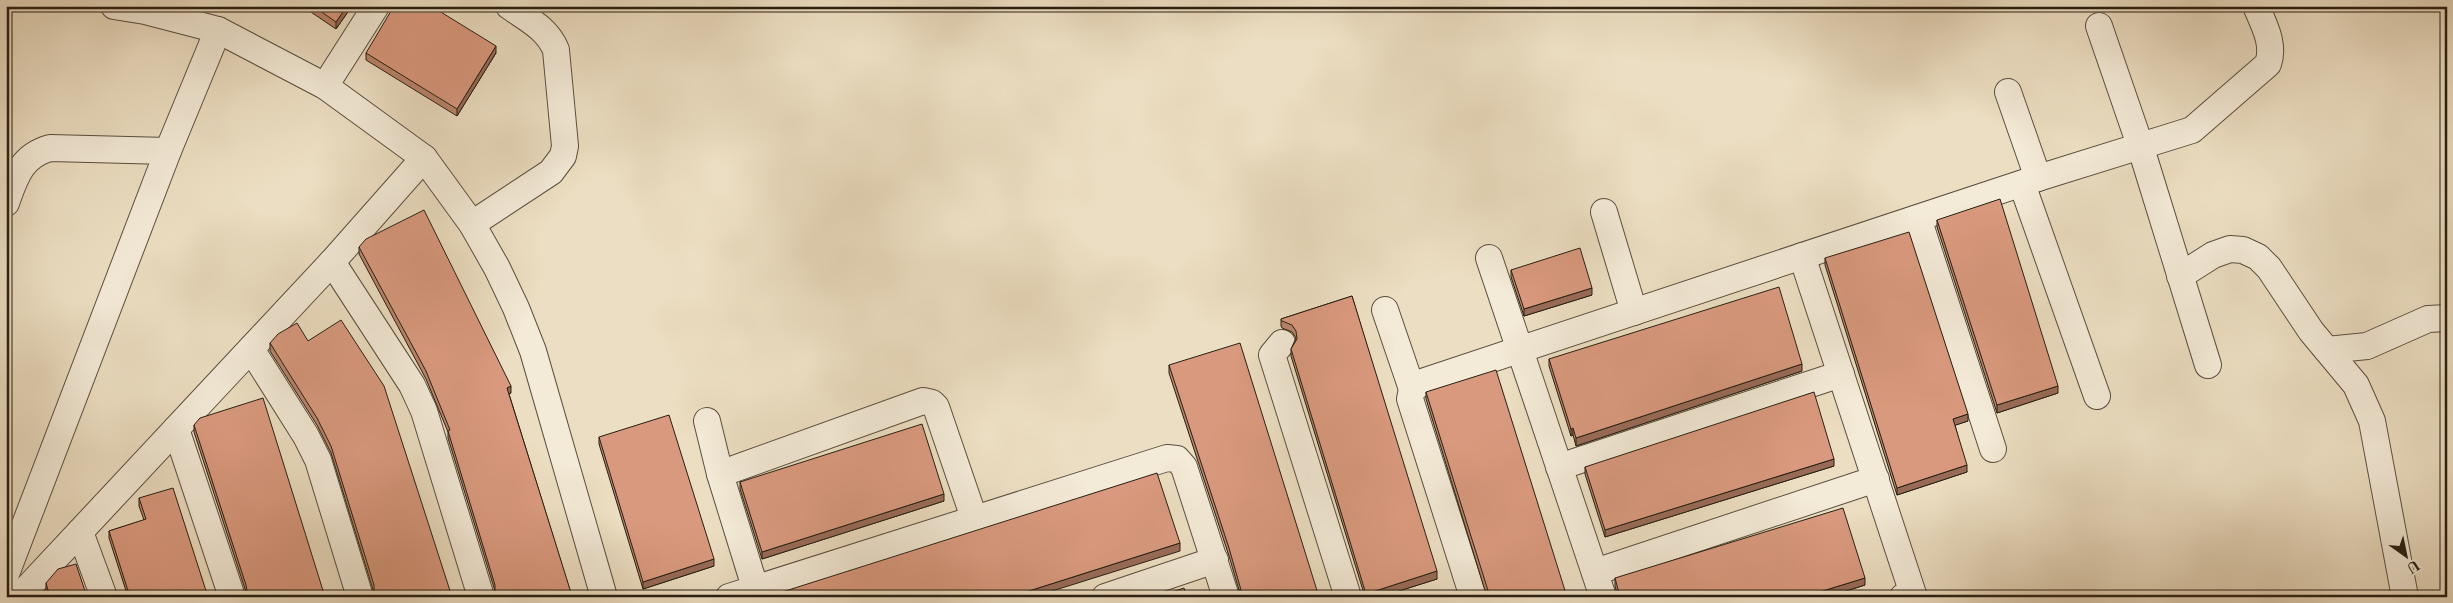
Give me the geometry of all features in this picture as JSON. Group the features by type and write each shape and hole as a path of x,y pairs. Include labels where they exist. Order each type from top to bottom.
{"street":[{"path":"114,6 145,11 218,30 325,86 424,158 472,224 497,268 533,351 604,597"},
{"path":"325,86 376,6"},
{"path":"472,224 551,172 561,160 565,146 556,50 552,40 544,30 509,6"},
{"path":"1412,389 1425,381 2140,145 2192,130 2268,64 2272,53 2270,42 2256,6"},
{"path":"2099,26 2140,145 2208,365"},
{"path":"6,574 168,151 218,30"},
{"path":"2008,92 2030,181 2097,396"},
{"path":"6,203 17,174 31,156 39,151 50,148 168,151"},
{"path":"19,597 332,262 424,158"},
{"path":"1604,212 1634,312"},
{"path":"1918,218 1993,449"},
{"path":"2180,276 2212,255 2230,249 2243,250 2258,257 2327,350 2356,385 2372,421 2405,597"},
{"path":"1802,256 1876,479 1912,596"},
{"path":"1489,258 1604,597"},
{"path":"332,262 412,385 424,411 480,597"},
{"path":"1385,310 1412,389 1410,399 1473,597"},
{"path":"2327,350 2367,346 2428,319 2447,318"},
{"path":"1282,343 1272,355 1348,597"},
{"path":"251,349 306,436 318,460 360,597"},
{"path":"1560,467 1841,374"},
{"path":"720,474 924,401 932,403 936,407 974,518"},
{"path":"707,421 720,474 757,593"},
{"path":"176,429 232,597"},
{"path":"730,597 757,593 974,518 1167,458 1177,459 1184,467 1226,597"},
{"path":"1595,572 1876,479"},
{"path":"80,532 104,597"},
{"path":"1105,597 1215,560"}],"building":[{"path":"313,6 347,6 336,22"},
{"path":"394,6 431,6 496,46 457,109 366,53"},
{"path":"2000,199 2058,386 1997,405 1937,220"},
{"path":"424,210 511,386 507,388 572,596 495,597 495,585 448,431 450,430 426,371 359,247 366,239"},
{"path":"1909,232 1968,414 1953,419 1967,465 1897,488 1825,258"},
{"path":"1580,248 1592,288 1524,309 1511,270"},
{"path":"1779,287 1802,364 1576,438 1573,428 1571,429 1549,359"},
{"path":"1352,296 1437,571 1366,594 1291,349 1297,339 1296,331 1292,325 1281,319"},
{"path":"341,320 384,386 452,597 375,597 374,585 331,446 317,418 270,343 278,334 297,323 308,341"},
{"path":"1240,343 1319,597 1243,597 1229,548 1169,365"},
{"path":"1496,370 1567,597 1490,597 1426,392"},
{"path":"1814,392 1834,459 1605,530 1585,467"},
{"path":"263,398 325,597 248,597 246,585 194,425 200,418"},
{"path":"669,415 714,559 643,582 599,437"},
{"path":"922,424 944,494 762,552 740,482"},
{"path":"1157,473 1180,543 1010,597 780,597 779,593"},
{"path":"173,488 208,597 130,597 109,531 146,519 139,498"},
{"path":"1843,508 1865,578 1803,597 1620,597 1615,578"},
{"path":"76,564 87,597 50,597 46,583 58,569"},
{"path":"1184,588 1187,597 1156,597"}]}
